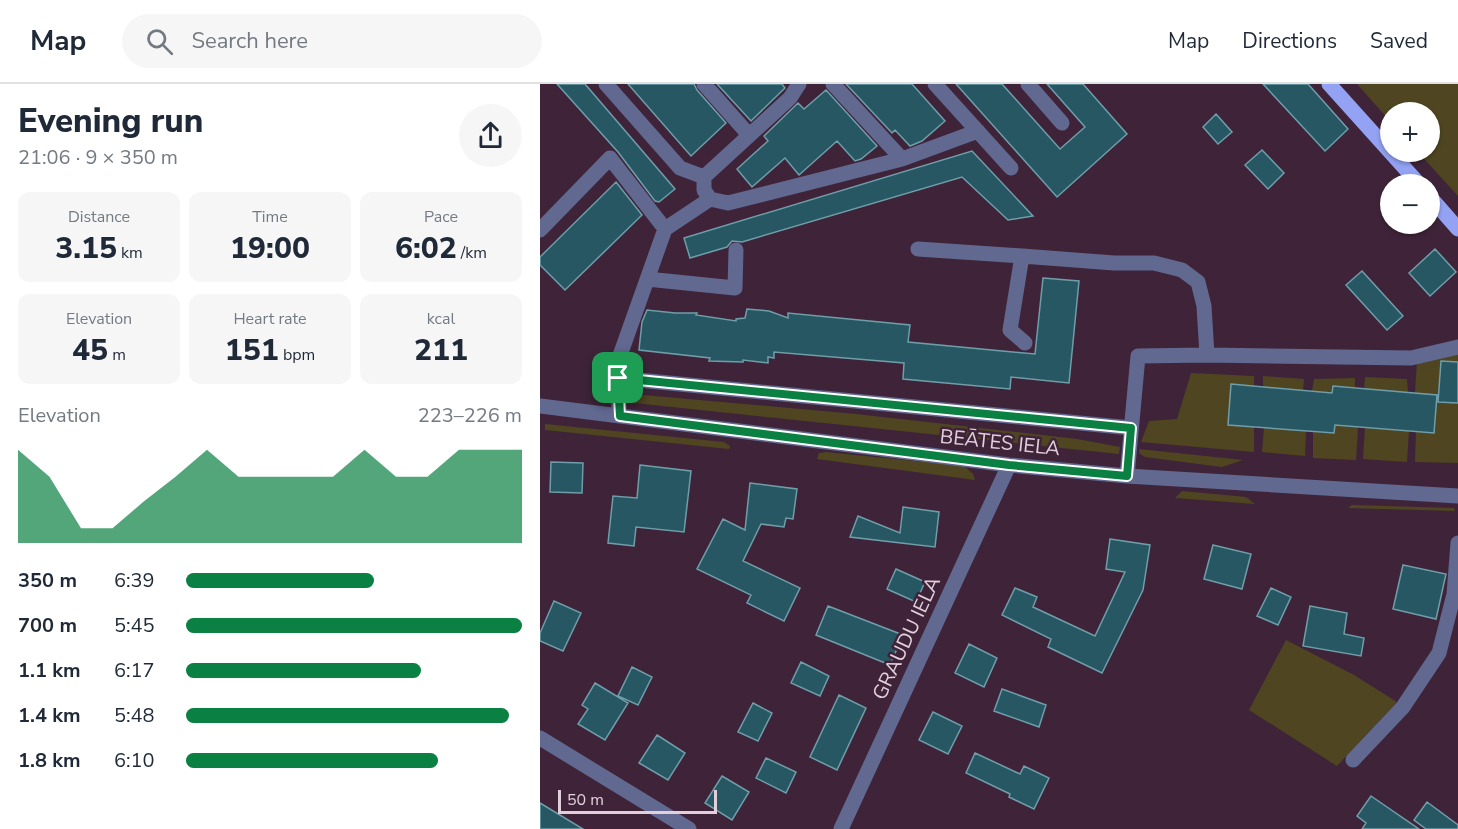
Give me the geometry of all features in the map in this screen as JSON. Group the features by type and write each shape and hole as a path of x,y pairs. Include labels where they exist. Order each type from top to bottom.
{"main road":[{"path":"1329,84 1410,174"},
{"path":"1440,208 1458,229"}],"street":[{"path":"606,84 680,168 704,177"},
{"path":"704,84 749,135"},
{"path":"710,200 704,190 704,177 790,98 799,84"},
{"path":"833,84 902,159"},
{"path":"935,84 1011,168"},
{"path":"1028,84 1062,123"},
{"path":"620,416 618,361 665,229 710,200 729,203 902,159 978,131"},
{"path":"540,230 610,158 665,229"},
{"path":"918,249 1114,263 1154,263 1182,270 1198,282 1204,306 1207,355"},
{"path":"647,279 735,288 736,250"},
{"path":"1022,256 1010,330 1025,343"},
{"path":"1127,476 1137,356 1411,358 1458,346"},
{"path":"618,378 1131,428"},
{"name":"BEĀTES IELA","path":"540,406 1009,465 1127,476 1458,496"},
{"name":"GRAUDU IELA","path":"841,829 1009,465"},
{"path":"1353,760 1403,707 1440,652 1454,594 1458,543"},
{"path":"540,738 689,829"}],"shaded area":[{"path":"1357,84 1458,84 1458,196 1427,162 1440,162 1440,102 1380,102 1380,110"},
{"path":"1458,349 1458,362 1441,361 1438,395 1415,393 1417,361"},
{"path":"1191,373 1254,376 1254,452 1141,442 1149,421 1177,419"},
{"path":"1263,376 1304,379 1303,390 1263,387"},
{"path":"1365,377 1407,379 1408,392 1364,389"},
{"path":"1355,378 1355,388 1333,386 1332,393 1312,391 1314,379"},
{"path":"621,393 856,414 1077,439 1120,447 1119,454 625,402"},
{"path":"1436,402 1458,403 1458,463 1415,462 1416,431"},
{"path":"545,424 724,442 730,446 729,449 545,430"},
{"path":"1335,425 1358,427 1356,460 1313,458 1313,432 1334,433"},
{"path":"1365,427 1409,431 1407,462 1363,459"},
{"path":"1264,428 1306,431 1305,456 1262,452"},
{"path":"1139,449 1243,460 1222,467 1145,457 1139,453"},
{"path":"819,453 964,466 973,474 975,480 817,459"},
{"path":"1182,491 1246,497 1255,504 1175,498"},
{"path":"1352,505 1454,508 1455,511 1348,508"},
{"path":"1286,640 1354,675 1397,702 1337,766 1249,710"}],"building":[{"path":"557,84 585,84 675,189 659,202 655,201 618,152"},
{"path":"628,84 694,84 726,123 691,156"},
{"path":"717,84 782,84 785,88 751,121"},
{"path":"846,84 912,84 945,121 922,141 910,146 895,130 892,133"},
{"path":"956,84 1002,84 1060,149 1085,127 1047,84 1083,84 1127,134 1057,197"},
{"path":"1263,84 1308,84 1348,129 1325,151"},
{"path":"826,90 877,146 855,161 837,141 799,175 785,158 752,187 737,169 768,141 764,136 798,103 804,109"},
{"path":"1216,114 1232,132 1218,144 1203,127"},
{"path":"1262,150 1284,173 1268,189 1245,165"},
{"path":"972,151 1033,216 1008,220 962,177 742,242 732,241 727,247 690,258 684,238"},
{"path":"616,182 642,215 565,290 540,265 540,257"},
{"path":"1435,249 1456,272 1430,296 1409,273"},
{"path":"1362,271 1403,316 1387,330 1346,285"},
{"path":"1043,278 1079,281 1069,383 1011,377 1010,389 903,379 904,363 774,352 774,358 768,357 768,363 743,360 743,362 709,361 710,358 639,350 642,322 647,310 697,313 696,315 736,321 736,319 745,318 747,309 769,311 788,318 788,313 910,325 908,342 1035,354"},
{"path":"1441,361 1458,362 1458,403 1438,402"},
{"path":"1231,384 1332,393 1333,386 1437,395 1434,433 1335,425 1334,433 1228,425"},
{"path":"551,462 583,463 582,493 550,492"},
{"path":"640,465 691,471 684,532 636,527 634,546 608,543 613,496 637,498"},
{"path":"750,483 797,489 793,519 786,518 784,527 761,524 743,561 800,588 784,621 747,603 751,595 697,569 723,519 745,530"},
{"path":"903,507 939,512 935,547 850,537 858,516 900,533"},
{"path":"1110,539 1150,545 1143,590 1102,673 1048,647 1051,639 1002,615 1015,588 1037,597 1033,607 1095,636 1125,572 1106,569"},
{"path":"1213,545 1251,554 1242,589 1204,579"},
{"path":"1403,565 1446,574 1436,619 1393,609"},
{"path":"896,569 925,582 916,602 887,589"},
{"path":"1271,588 1291,597 1278,625 1257,616"},
{"path":"554,601 581,613 563,651 540,641 540,633"},
{"path":"828,606 903,635 890,665 816,635"},
{"path":"1310,606 1347,613 1344,634 1364,638 1361,656 1303,646"},
{"path":"969,644 997,658 984,687 955,673"},
{"path":"801,662 829,676 820,696 791,683"},
{"path":"632,667 652,677 638,705 618,696"},
{"path":"595,683 628,703 605,740 578,724 588,709 582,705"},
{"path":"1002,689 1046,705 1039,727 994,711"},
{"path":"839,695 866,708 837,770 810,757"},
{"path":"753,703 772,713 758,741 738,732"},
{"path":"933,712 962,726 948,754 919,740"},
{"path":"657,735 685,753 668,780 639,763"},
{"path":"975,753 1020,774 1024,766 1049,778 1034,809 1009,797 1010,794 966,773"},
{"path":"766,758 796,772 786,793 756,778"},
{"path":"722,776 749,792 732,820 705,803"},
{"path":"1371,796 1419,829 1362,829 1366,823 1357,816"},
{"path":"1427,802 1458,825 1458,829 1426,829 1414,820"},
{"path":"540,803 583,829 540,829"}],"route":[{"path":"618,378 1131,428 1127,476 1009,465 620,416 618,378"}]}
